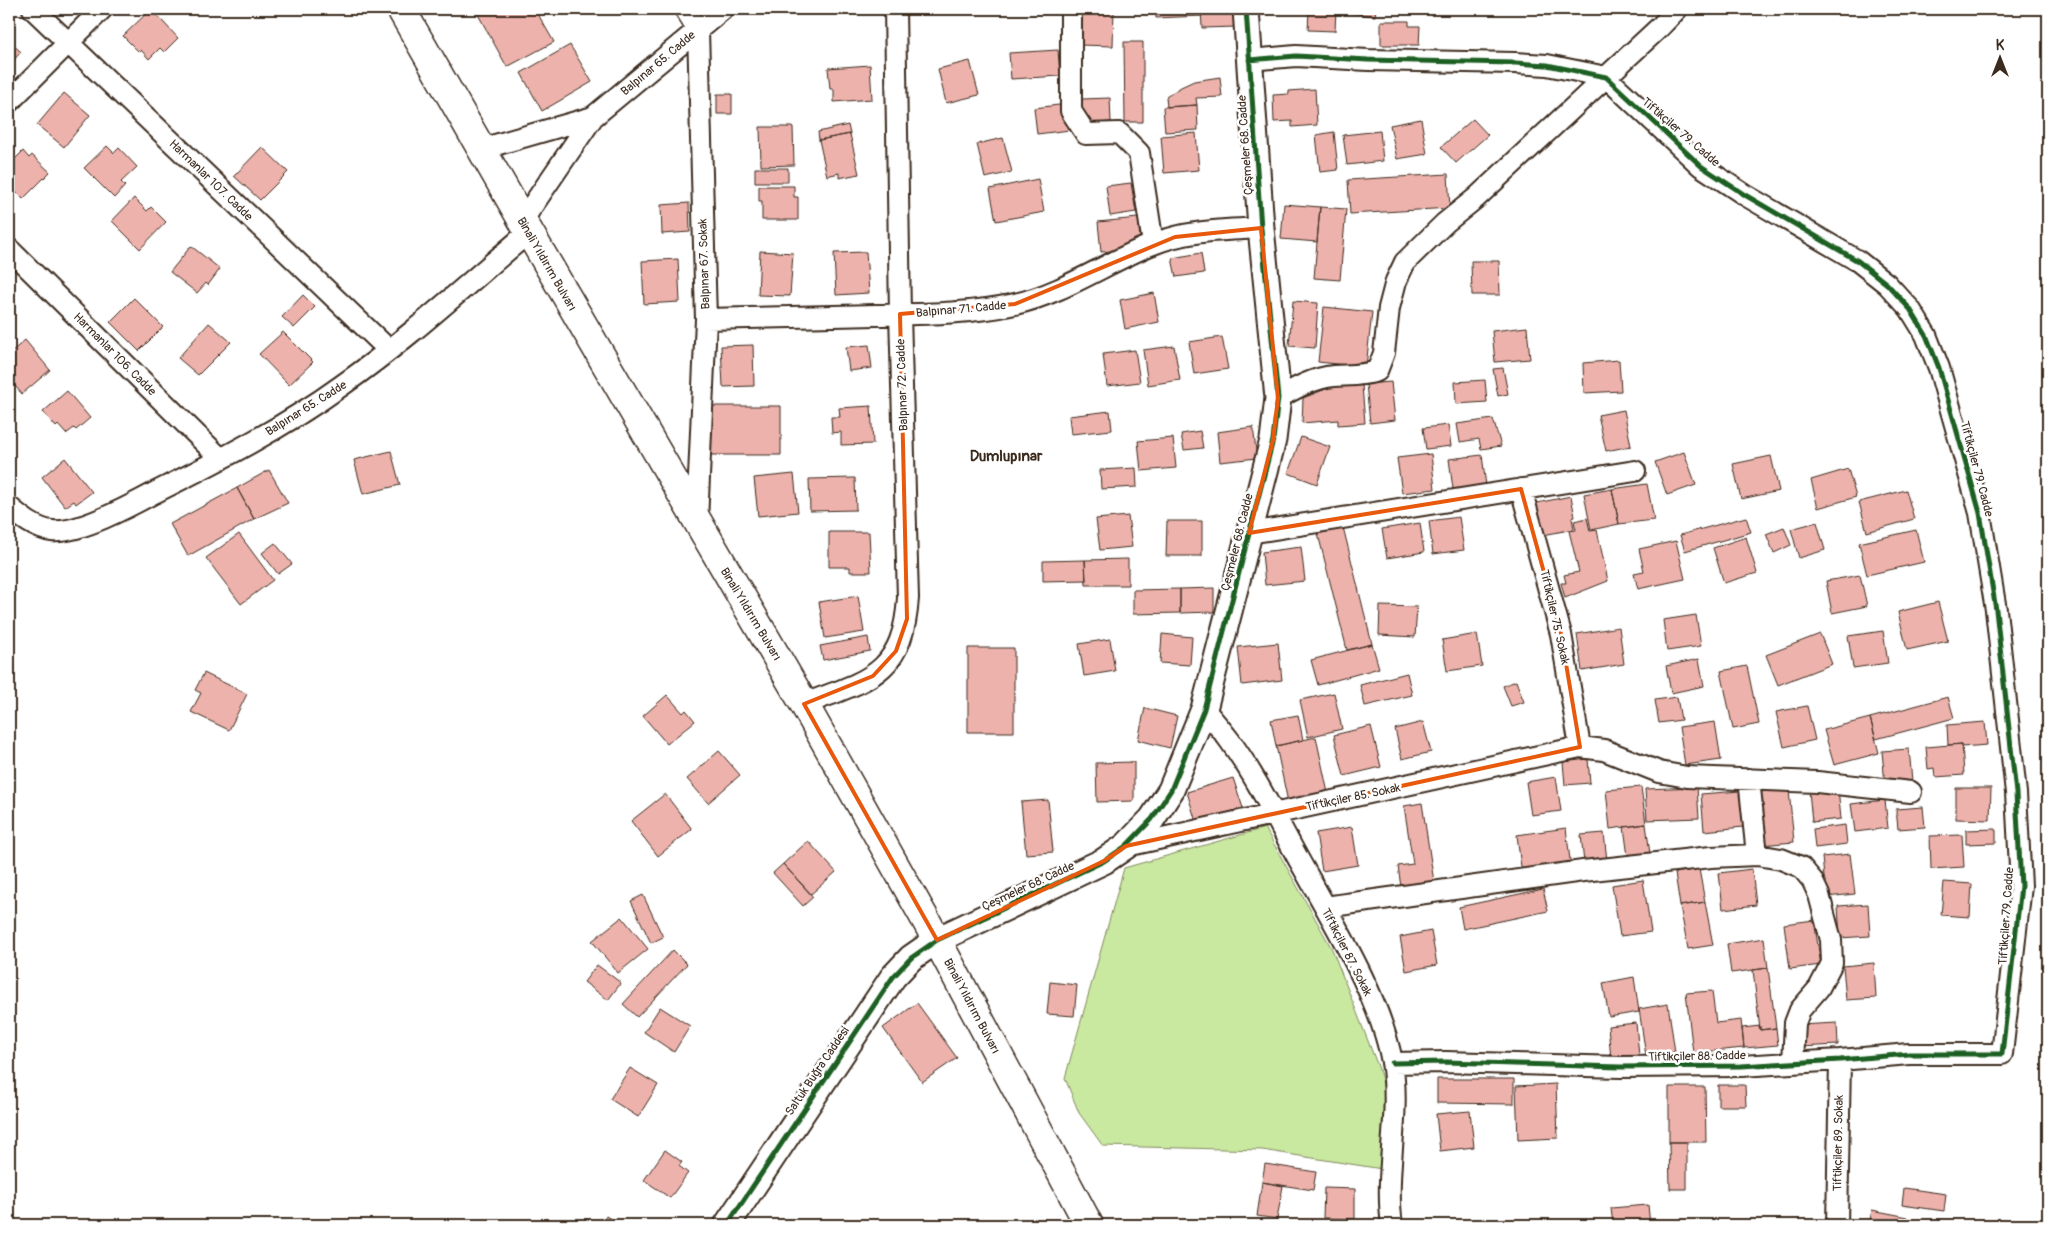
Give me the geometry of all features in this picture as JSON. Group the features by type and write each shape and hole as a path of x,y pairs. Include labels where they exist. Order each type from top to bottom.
{"main road":[{"name":"Binali Yıldırım Bulvarı","path":"401,9 525,227 804,704 937,940 1089,1225"}],"street":[{"name":"Harmanlar 107. Cadde","path":"33,9 389,350"},
{"path":"9,102 102,9"},
{"path":"685,9 698,30"},
{"name":"Balpınar 65. Cadde","path":"9,507 38,526 52,531 95,521 222,459 317,403 389,350 525,227 593,117 723,9"},
{"name":"Balpınar 72. Cadde","path":"804,704 873,676 896,651 907,619 895,9"},
{"path":"1071,9 1071,111 1086,134 1119,133 1139,153 1153,244"},
{"name":"Çeşmeler 68. Cadde","path":"937,940 1104,861 1126,846 1152,818 1171,790 1204,709 1273,440 1278,398 1261,228 1246,9"},
{"path":"1278,398 1300,385 1317,379 1366,375 1377,371 1384,353 1389,308 1396,281 1405,262 1445,223 1476,198 1661,26 1677,9"},
{"name":"Balpınar 67. Sokak","path":"697,522 706,319 698,30"},
{"path":"1249,60 1296,56 1368,60 1515,63 1556,67 1606,77"},
{"name":"Tiftikçiler 79. Cadde","path":"1606,77 1701,166 1745,195 1858,261 1880,278 1910,309 1926,335 1939,368 1980,513 1996,610 2014,774 2021,886 2002,1054"},
{"name":"Balpınar 65. Cadde","path":"481,149 593,117"},
{"name":"Balpınar 71. Cadde","path":"706,319 970,311 1015,304 1044,295 1153,244 1196,232 1261,228"},
{"name":"Harmanlar 106. Cadde","path":"9,249 222,459"},
{"path":"1249,533 1635,471"},
{"name":"Tiftikçiler 75. Sokak","path":"1521,490 1558,621 1580,746"},
{"name":"Tiftikçiler 87. Sokak","path":"1204,709 1230,741 1248,768 1325,907 1372,1000 1392,1063 1394,1096 1390,1193 1392,1225"},
{"path":"1580,746 1604,750 1659,772 1687,777 1816,782 1910,792"},
{"name":"Tiftikçiler 85. Sokak","path":"1126,846 1580,746"},
{"path":"1749,779 1757,855"},
{"path":"1325,907 1582,871 1711,856 1757,855 1781,859 1801,867 1812,880 1819,895 1831,940 1832,963 1820,988 1800,1010 1795,1023 1793,1063"},
{"name":"Saltuk Buğra Caddesi","path":"727,1225 893,977 911,958 937,940"},
{"name":"Tiftikçiler 88. Cadde","path":"1392,1063 1446,1062 1620,1067 1741,1066 1909,1054 2002,1054"},
{"name":"Tiftikçiler 89. Sokak","path":"1836,1225 1840,1060"}],"highlighted area":[{"path":"1261,228 1278,398 1273,440 1249,533 1521,489 1561,634 1580,747 1126,846 1104,861 937,940 804,704 873,676 896,651 907,619 900,314 1015,304 1175,237"}],"green space":[{"path":"1265,828 1332,949 1379,1069 1385,1092 1382,1169 1262,1150 1103,1146 1079,1113 1065,1078 1124,868"}],"building":[{"path":"151,9 178,38 164,52 160,48 149,59 123,36"},
{"path":"475,9 535,9 554,42 507,67"},
{"path":"575,9 589,9 579,15"},
{"path":"1080,9 1114,9 1113,46 1079,45"},
{"path":"1156,9 1201,9 1202,16 1156,18"},
{"path":"1201,9 1235,9 1236,27 1202,28"},
{"path":"1309,9 1336,9 1335,31 1308,30"},
{"path":"1341,9 1376,9 1375,16 1341,12"},
{"path":"1381,21 1409,21 1409,26 1420,26 1419,45 1381,45"},
{"path":"9,41 21,52 9,65"},
{"path":"1124,42 1143,42 1143,122 1125,122"},
{"path":"570,45 592,82 542,111 521,73"},
{"path":"1058,50 1060,76 1011,79 1009,53"},
{"path":"970,61 979,95 946,103 938,69"},
{"path":"870,65 872,99 834,102 834,89 830,89 828,68"},
{"path":"1220,77 1222,97 1196,98 1197,105 1167,107 1166,97 1181,87 1194,81"},
{"path":"1315,89 1317,125 1292,127 1292,121 1274,122 1273,95 1289,94 1289,91"},
{"path":"64,93 90,115 64,147 37,125"},
{"path":"717,94 732,94 732,114 717,114"},
{"path":"1110,98 1111,122 1083,124 1082,99"},
{"path":"1067,104 1070,130 1037,134 1034,108"},
{"path":"1197,105 1198,130 1165,132 1163,107"},
{"path":"1421,119 1427,154 1397,159 1390,125"},
{"path":"1473,119 1488,135 1456,163 1441,147"},
{"path":"848,125 850,134 819,140 818,132"},
{"path":"760,127 793,127 794,165 761,166"},
{"path":"1380,131 1383,161 1347,165 1343,135"},
{"path":"1334,132 1338,170 1320,172 1316,135"},
{"path":"1196,133 1199,170 1164,173 1161,136"},
{"path":"850,134 859,174 839,178 839,173 827,176 819,140"},
{"path":"1003,138 1012,172 985,178 977,144"},
{"path":"107,146 114,153 119,148 137,167 121,182 125,186 114,198 84,168"},
{"path":"262,147 288,172 260,200 234,176"},
{"path":"23,151 29,158 32,155 50,172 23,199 15,191 13,193 9,189 9,165"},
{"path":"755,168 788,168 788,182 755,182"},
{"path":"1448,174 1450,208 1350,214 1348,180"},
{"path":"1038,179 1044,212 996,221 990,189"},
{"path":"1131,183 1136,212 1110,216 1106,186"},
{"path":"759,186 794,186 794,197 798,197 798,220 762,220 762,201 759,201"},
{"path":"134,198 147,211 151,207 166,222 140,249 112,221"},
{"path":"689,203 690,232 662,234 661,205"},
{"path":"1284,204 1320,207 1317,242 1281,239"},
{"path":"1320,207 1346,209 1340,280 1314,278"},
{"path":"1138,218 1141,248 1101,252 1098,222"},
{"path":"191,246 220,269 208,285 206,283 197,293 170,272"},
{"path":"760,251 793,253 790,296 758,295"},
{"path":"866,252 869,293 836,295 834,253"},
{"path":"1201,253 1204,273 1176,277 1172,258"},
{"path":"678,259 680,302 644,304 642,261"},
{"path":"1471,261 1499,261 1500,295 1472,295"},
{"path":"1154,293 1159,322 1125,329 1120,300"},
{"path":"303,295 315,307 294,328 282,317"},
{"path":"134,298 163,327 139,351 110,322"},
{"path":"1293,301 1318,303 1315,348 1289,346"},
{"path":"1324,307 1372,312 1366,367 1318,362"},
{"path":"209,323 231,342 198,375 178,358"},
{"path":"1527,327 1530,359 1495,362 1492,331"},
{"path":"283,332 313,362 289,385 259,354"},
{"path":"1222,337 1228,369 1194,374 1189,342"},
{"path":"25,340 50,370 22,394 9,379 9,354"},
{"path":"753,345 754,386 723,387 721,346"},
{"path":"869,345 872,368 849,371 846,347"},
{"path":"1174,346 1180,380 1148,385 1143,350"},
{"path":"1135,350 1140,382 1107,386 1103,354"},
{"path":"1619,360 1621,391 1584,393 1583,363"},
{"path":"1503,368 1508,394 1498,396 1493,369"},
{"path":"1485,380 1487,402 1456,404 1455,382"},
{"path":"1391,382 1395,420 1370,423 1366,384"},
{"path":"1362,385 1365,423 1338,425 1338,420 1302,423 1303,398 1331,387"},
{"path":"67,391 90,418 76,430 74,428 66,434 58,425 56,427 43,412"},
{"path":"709,406 781,406 781,455 709,455"},
{"path":"871,406 873,444 841,445 841,432 832,433 831,417 840,417 839,408"},
{"path":"1624,410 1631,446 1606,451 1598,415"},
{"path":"1110,411 1112,430 1071,434 1069,416"},
{"path":"1493,419 1501,446 1481,449 1479,439 1460,442 1457,424"},
{"path":"1448,425 1451,446 1426,449 1423,428"},
{"path":"1253,427 1257,458 1220,462 1217,432"},
{"path":"1200,431 1203,448 1184,450 1181,434"},
{"path":"1301,437 1330,447 1317,484 1288,473"},
{"path":"1173,438 1176,468 1141,471 1138,441"},
{"path":"391,451 400,485 363,494 354,460"},
{"path":"1684,452 1696,485 1667,495 1655,462"},
{"path":"1431,454 1435,489 1402,493 1397,458"},
{"path":"1482,455 1486,486 1453,489 1449,459"},
{"path":"1771,456 1779,491 1741,499 1733,464"},
{"path":"65,458 92,492 76,504 74,501 65,507 42,477"},
{"path":"1136,468 1137,487 1101,489 1100,470"},
{"path":"1848,469 1856,497 1818,508 1811,480"},
{"path":"269,470 288,503 254,519 237,488"},
{"path":"794,474 798,512 758,516 754,478"},
{"path":"855,478 856,510 810,511 809,479"},
{"path":"1647,484 1654,520 1619,524 1612,489"},
{"path":"237,488 254,519 188,556 170,524"},
{"path":"1612,489 1619,524 1591,530 1584,494"},
{"path":"1906,490 1914,519 1867,532 1859,502"},
{"path":"1571,496 1575,517 1572,518 1574,529 1538,536 1532,504"},
{"path":"1128,516 1132,547 1100,550 1096,519"},
{"path":"1459,517 1464,550 1433,554 1429,521"},
{"path":"1746,517 1751,532 1685,551 1680,535"},
{"path":"1587,518 1590,531 1597,530 1608,581 1565,598 1561,583 1566,583 1564,575 1579,572 1569,531 1576,530 1574,521"},
{"path":"1167,521 1202,521 1202,556 1166,556"},
{"path":"1817,522 1825,550 1799,558 1791,529"},
{"path":"1420,523 1424,552 1387,558 1382,529"},
{"path":"1343,527 1372,644 1347,650 1318,534"},
{"path":"1784,527 1791,545 1774,553 1766,534"},
{"path":"1916,530 1924,562 1867,575 1859,543"},
{"path":"829,532 869,532 871,572 850,572 850,567 829,567"},
{"path":"239,534 273,580 241,604 206,558"},
{"path":"1746,537 1757,573 1724,583 1713,548"},
{"path":"1676,541 1685,579 1638,589 1634,573 1644,571 1639,549"},
{"path":"275,543 292,564 278,574 262,553"},
{"path":"1301,547 1305,581 1265,585 1262,552"},
{"path":"1128,559 1128,585 1086,585 1085,560"},
{"path":"1085,560 1086,580 1043,581 1043,561"},
{"path":"1860,575 1867,606 1832,613 1826,581"},
{"path":"1214,588 1214,612 1180,613 1180,589"},
{"path":"1180,589 1180,613 1133,614 1133,590"},
{"path":"858,596 864,632 825,638 819,602"},
{"path":"1938,602 1948,641 1907,650 1898,612"},
{"path":"1380,606 1417,607 1415,637 1379,635"},
{"path":"1696,615 1701,646 1667,651 1663,620"},
{"path":"1619,627 1624,664 1582,671 1577,634"},
{"path":"1883,631 1888,663 1853,668 1848,636"},
{"path":"1162,634 1192,637 1190,665 1160,663"},
{"path":"1477,634 1482,666 1447,671 1442,640"},
{"path":"1820,634 1832,664 1778,685 1766,655"},
{"path":"868,637 870,651 823,660 820,646"},
{"path":"1110,639 1115,671 1084,676 1079,644"},
{"path":"1278,643 1282,680 1242,685 1238,647"},
{"path":"1372,644 1379,668 1318,685 1311,660"},
{"path":"968,648 1014,648 1014,732 968,732"},
{"path":"1699,659 1704,686 1671,693 1666,666"},
{"path":"1747,666 1759,724 1733,729 1721,671"},
{"path":"204,673 247,694 229,730 191,712 201,693 195,690"},
{"path":"1407,673 1412,695 1365,706 1360,685"},
{"path":"1516,681 1524,702 1511,706 1503,686"},
{"path":"1334,693 1342,729 1308,737 1300,700"},
{"path":"667,695 683,713 686,710 695,721 667,744 643,716"},
{"path":"1677,697 1681,720 1659,723 1655,700"},
{"path":"1948,697 1954,718 1876,739 1870,718"},
{"path":"1807,706 1815,740 1784,747 1776,712"},
{"path":"1145,708 1177,716 1170,748 1138,740"},
{"path":"1298,715 1303,740 1276,746 1271,720"},
{"path":"1870,718 1879,753 1834,765 1824,730"},
{"path":"1423,722 1431,752 1402,759 1395,729"},
{"path":"1715,722 1721,760 1685,765 1679,727"},
{"path":"1985,722 1987,745 1962,747 1962,744 1948,745 1947,725"},
{"path":"1371,726 1381,767 1344,776 1334,735"},
{"path":"1316,737 1328,793 1288,802 1276,746"},
{"path":"1962,744 1964,775 1935,777 1934,768 1928,769 1926,747"},
{"path":"1909,749 1912,781 1885,784 1882,751"},
{"path":"719,751 740,775 708,803 687,779"},
{"path":"1588,759 1590,783 1565,785 1563,762"},
{"path":"1134,762 1134,801 1097,802 1096,763"},
{"path":"1556,777 1561,811 1531,815 1526,782"},
{"path":"1233,778 1243,808 1196,822 1187,792"},
{"path":"1641,787 1646,824 1610,829 1606,790"},
{"path":"1697,787 1699,818 1647,820 1645,789"},
{"path":"1956,788 1991,788 1990,820 1956,819"},
{"path":"1838,789 1841,819 1812,822 1809,791"},
{"path":"1789,790 1794,842 1761,845 1756,792"},
{"path":"1740,791 1743,827 1704,831 1701,794"},
{"path":"665,794 692,829 658,856 631,821"},
{"path":"1048,800 1053,852 1026,854 1021,802"},
{"path":"1885,800 1888,828 1855,832 1851,804"},
{"path":"1422,803 1434,882 1401,887 1398,866 1413,864 1404,806"},
{"path":"1923,807 1925,827 1898,829 1896,809"},
{"path":"1646,824 1650,854 1628,857 1624,827"},
{"path":"1845,825 1847,844 1815,848 1813,829"},
{"path":"1352,827 1358,865 1322,871 1316,833"},
{"path":"1566,828 1571,868 1522,875 1517,835"},
{"path":"1996,829 1996,843 1966,844 1966,830"},
{"path":"1604,833 1607,861 1584,863 1581,835"},
{"path":"1962,835 1964,867 1931,869 1930,836"},
{"path":"808,841 836,872 811,894 783,864"},
{"path":"1850,854 1855,894 1826,897 1822,857"},
{"path":"783,864 813,897 803,906 773,873"},
{"path":"1699,869 1705,902 1680,906 1675,873"},
{"path":"1752,869 1756,905 1723,909 1719,873"},
{"path":"1643,880 1651,932 1620,936 1612,885"},
{"path":"1944,882 1972,884 1970,917 1941,915"},
{"path":"1543,889 1548,911 1463,929 1459,907"},
{"path":"643,895 663,937 651,943 631,901"},
{"path":"1705,902 1713,945 1688,949 1680,906"},
{"path":"1868,904 1870,936 1840,938 1838,906"},
{"path":"622,917 648,949 618,973 592,941"},
{"path":"1814,920 1821,965 1790,969 1784,924"},
{"path":"1431,931 1437,965 1406,971 1400,937"},
{"path":"1764,938 1768,968 1731,973 1727,944"},
{"path":"673,950 687,964 637,1017 623,1004"},
{"path":"1874,963 1876,998 1846,1000 1843,966"},
{"path":"597,965 621,983 608,1000 584,982"},
{"path":"1768,968 1776,1028 1760,1030 1753,970"},
{"path":"1634,977 1639,1012 1609,1017 1603,983"},
{"path":"1050,982 1077,985 1074,1016 1047,1014"},
{"path":"1712,991 1716,1023 1741,1020 1744,1048 1693,1053 1686,993"},
{"path":"917,1003 957,1058 922,1082 883,1028"},
{"path":"1668,1004 1675,1052 1646,1056 1639,1009"},
{"path":"660,1007 690,1026 674,1052 644,1032"},
{"path":"1636,1023 1639,1056 1611,1059 1608,1026"},
{"path":"1837,1023 1838,1045 1800,1047 1799,1025"},
{"path":"1760,1026 1760,1030 1776,1028 1778,1045 1744,1048 1742,1028"},
{"path":"630,1068 658,1085 638,1117 610,1099"},
{"path":"1437,1079 1514,1079 1514,1104 1437,1103"},
{"path":"1556,1084 1558,1138 1518,1140 1516,1086"},
{"path":"1718,1085 1745,1085 1746,1106 1718,1106"},
{"path":"1669,1087 1705,1087 1706,1142 1669,1142"},
{"path":"1470,1111 1474,1147 1440,1151 1436,1114"},
{"path":"1669,1142 1687,1142 1687,1189 1670,1189"},
{"path":"665,1150 682,1162 679,1166 688,1173 670,1198 644,1180"},
{"path":"1265,1164 1316,1172 1313,1190 1262,1182"},
{"path":"1262,1182 1283,1186 1277,1219 1257,1216"},
{"path":"1324,1188 1355,1189 1355,1219 1323,1218"},
{"path":"1904,1188 1946,1194 1944,1211 1902,1205"},
{"path":"1648,1205 1650,1225 1613,1225 1611,1208"},
{"path":"1872,1210 1908,1217 1907,1225 1869,1225"},
{"path":"606,1216 617,1223 615,1225 599,1225"}],"cycle path":[{"path":"727,1225 893,977 911,958 937,940 1104,861 1126,846 1152,819 1171,790 1204,709 1273,440 1278,398 1261,228 1246,9"},
{"path":"1249,60 1296,56 1368,60 1515,63 1547,65 1606,77 1701,166 1745,195 1858,261 1887,284 1910,309 1926,335 1939,368 1980,513 1996,610 2016,793 2021,886 2002,1054 1909,1054 1741,1066 1620,1067 1446,1062 1392,1063"}],"district":[{"name":"Dumlupınar","path":"1006,456"}]}
